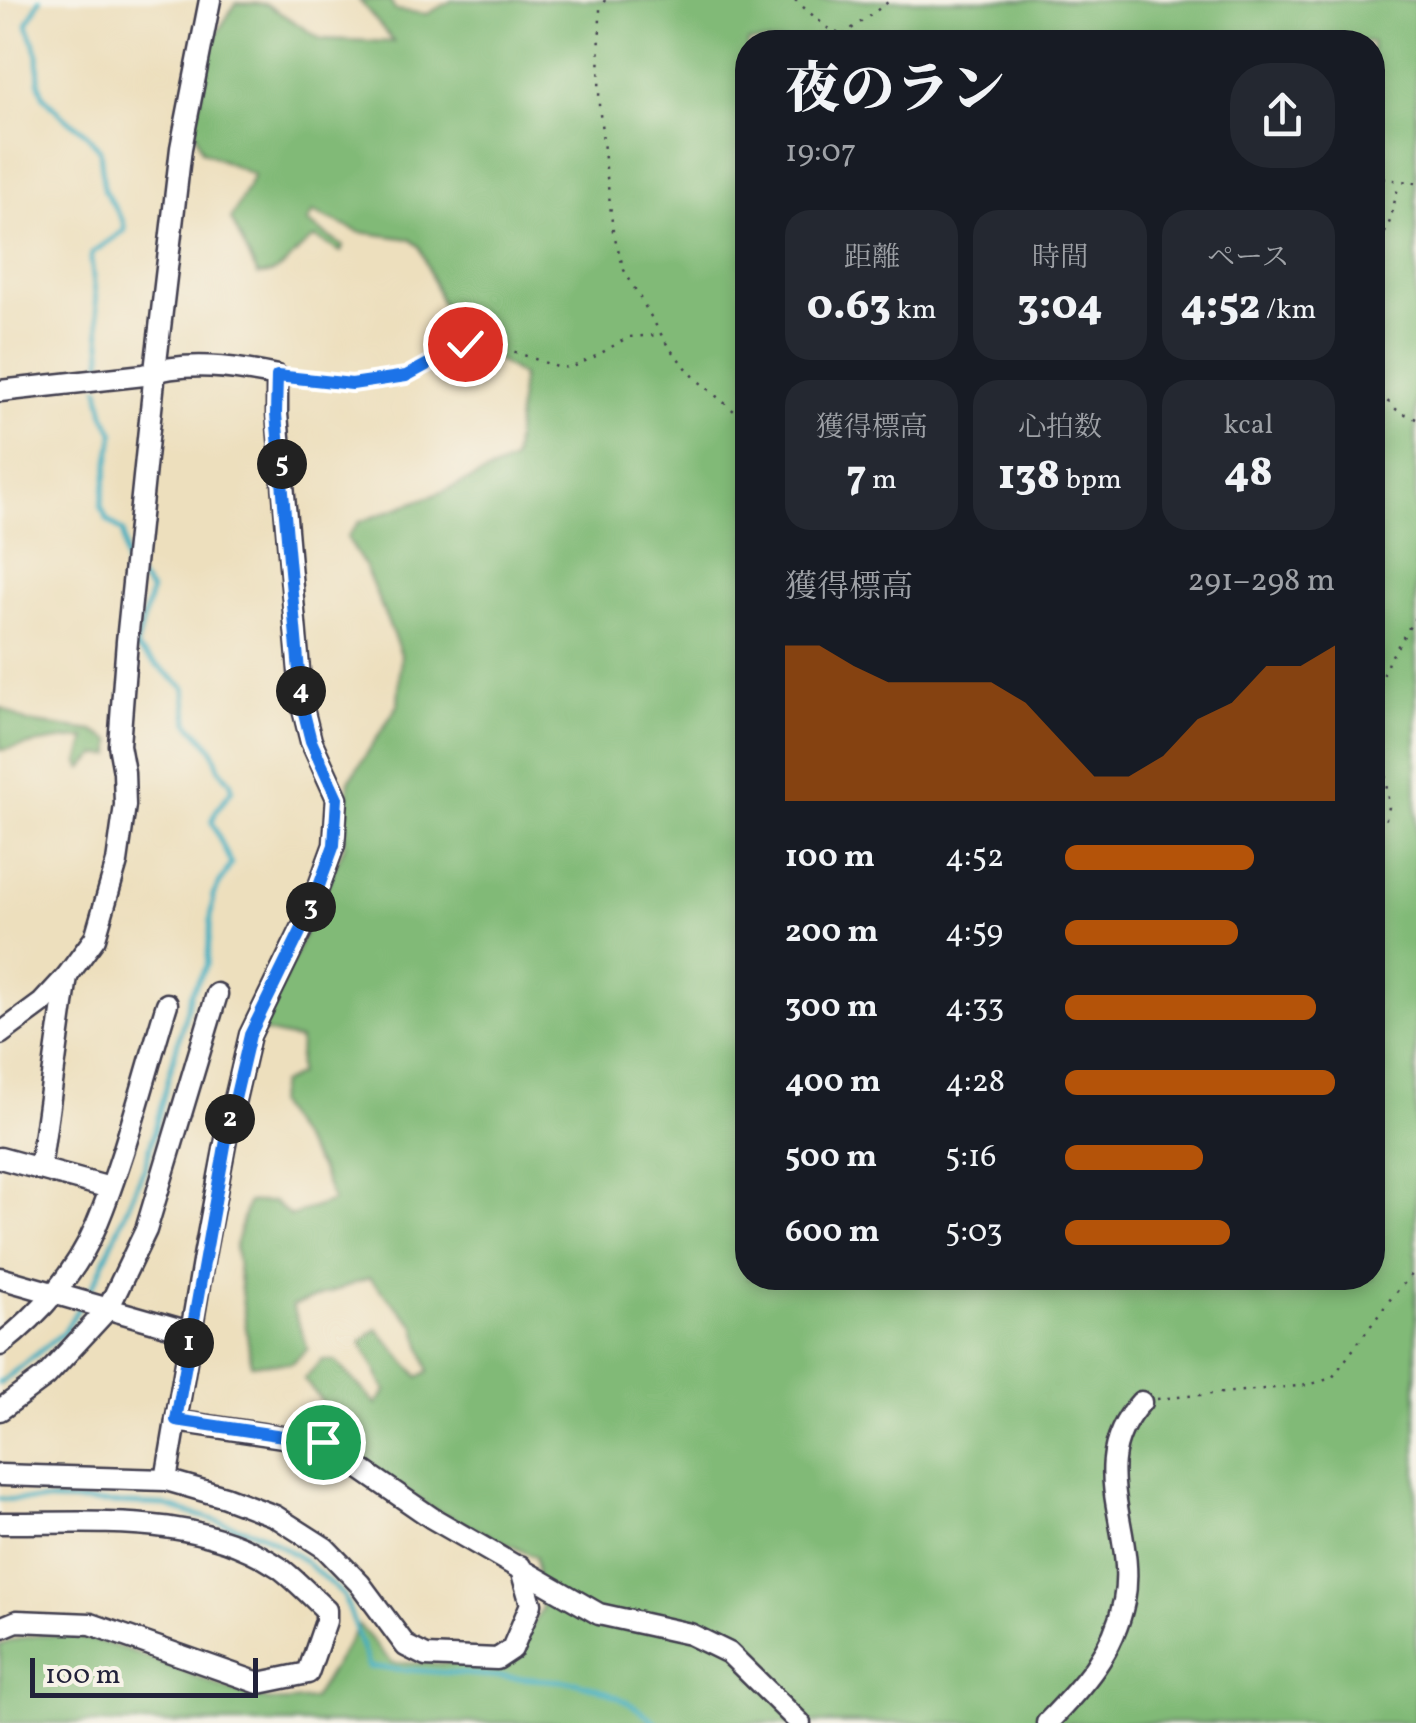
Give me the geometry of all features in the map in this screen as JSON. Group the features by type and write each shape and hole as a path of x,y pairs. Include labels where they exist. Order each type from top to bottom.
{"street":[{"path":"0,1034 42,1003 94,938 117,862 125,805 119,745 155,371 181,148 210,0"},
{"path":"0,390 98,380 166,367 229,367 277,376 276,414 302,705 311,741 337,798 338,812 334,845 308,916 250,1035 228,1129 166,1480"},
{"path":"40,1169 67,976"},
{"path":"0,1410 46,1376 103,1307 146,1230 217,994"},
{"path":"0,1346 60,1295 95,1228 167,1004"},
{"path":"0,1158 110,1188"},
{"path":"0,1278 190,1332"},
{"path":"1047,1723 1086,1682 1118,1624 1125,1597 1125,1543 1114,1499 1114,1452 1126,1418 1141,1402"},
{"path":"176,1420 323,1442 432,1518 599,1614 690,1634 729,1654 800,1723"},
{"path":"0,1475 166,1480 275,1516 325,1548 360,1584 406,1646 426,1656 497,1659 512,1650 530,1604 520,1566"},
{"path":"0,1523 167,1525 229,1541 280,1569 326,1610 326,1621 308,1673 259,1683 92,1624 18,1621 0,1628"}],"path":[{"path":"605,0 600,10 599,105 613,231 624,270 661,335 696,379 735,412"},
{"path":"795,0 830,30"},
{"path":"850,30 891,0"},
{"path":"1385,180 1416,183"},
{"path":"1385,232 1399,183"},
{"path":"277,376 352,384 406,376 465,344 490,343 560,368 575,366 628,337 661,335"},
{"path":"1385,398 1416,419"},
{"path":"1385,671 1416,616"},
{"path":"1385,780 1385,822"},
{"path":"1141,1402 1308,1385 1332,1378 1416,1270"}],"green space":[{"path":"359,0 390,0 395,10 427,14 453,0 1416,0 1416,1723 0,1723 0,1645 32,1636 100,1642 235,1691 267,1700 290,1701 313,1699 359,1625 392,1663 510,1664 542,1609 535,1557 431,1508 331,1438 336,1419 304,1379 322,1360 335,1361 376,1404 386,1391 361,1342 377,1329 419,1377 429,1371 415,1325 369,1278 292,1306 308,1349 292,1363 251,1364 235,1246 248,1202 274,1202 290,1216 333,1201 321,1170 276,1104 280,1084 298,1074 300,1040 260,1031 344,847 349,781 398,705 401,654 365,567 347,537 359,522 513,461 522,376 452,331 420,247 410,239 359,232 313,212 307,222 343,246 341,252 315,238 283,267 258,275 231,219 254,175 202,151 194,127 212,41 236,3 266,4 321,39 394,42"},
{"path":"0,707 27,722 93,731 112,741 112,755 97,755 82,769 79,763 86,738 0,750"}],"waterway":[{"path":"40,0 27,24 38,55 43,95 100,150 104,190 125,230 92,253 102,352 100,377"},
{"path":"99,388 104,414 114,433 101,506 107,520 123,532 126,567"},
{"path":"86,1296 145,1166 191,993 207,965 213,895 231,864 212,822 232,790 231,783 219,768 212,748 188,722 185,688 136,648 151,591 139,577"},
{"path":"0,1383 64,1332 80,1305"},
{"path":"0,1499 163,1505 261,1534 305,1561 344,1596 369,1667 575,1682 618,1697 656,1723"}],"route":[{"path":"323,1442 176,1420 228,1129 250,1035 308,916 334,845 338,812 337,798 311,741 302,705 276,414 277,376 352,384 406,376 465,344"}]}
